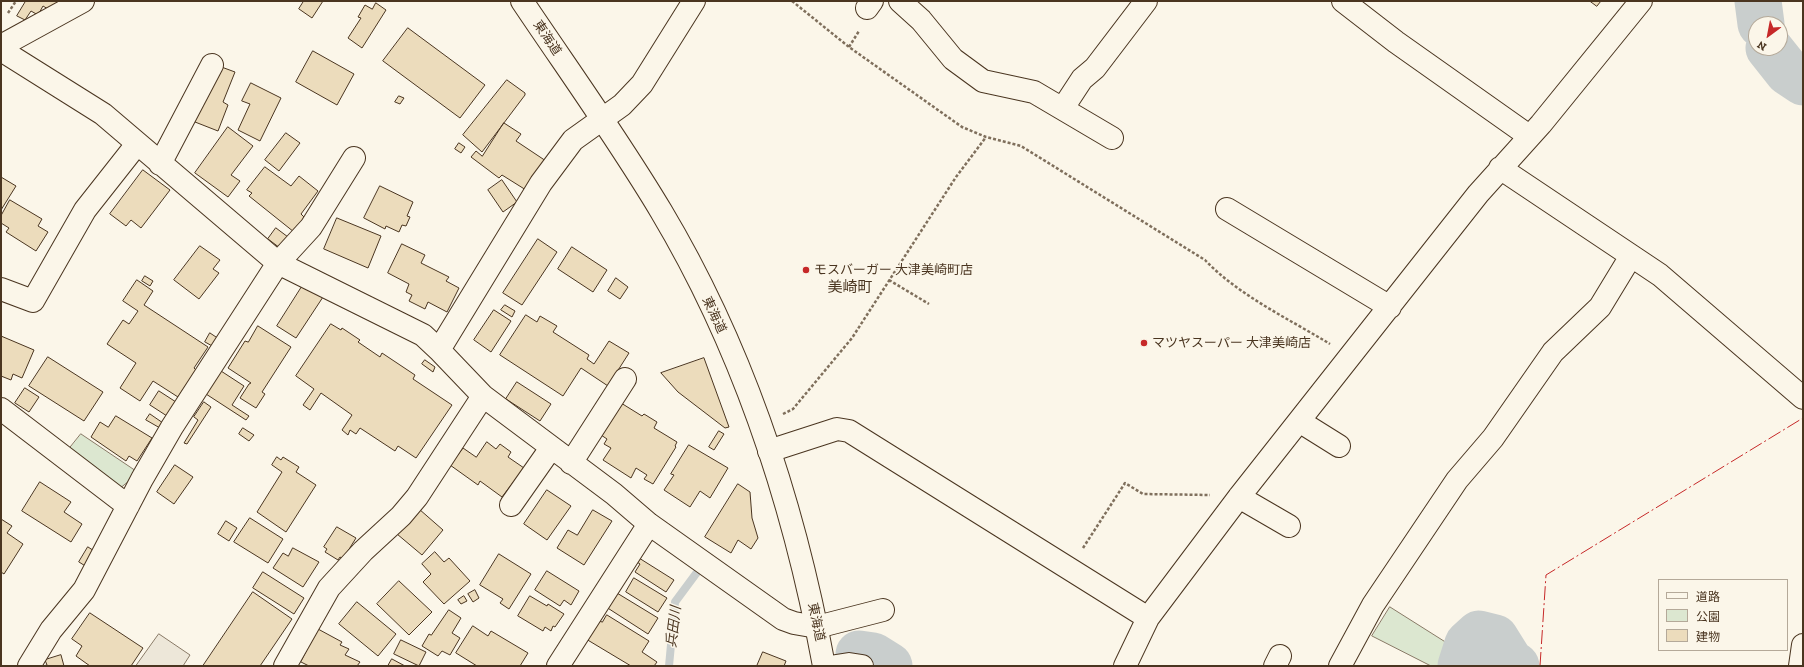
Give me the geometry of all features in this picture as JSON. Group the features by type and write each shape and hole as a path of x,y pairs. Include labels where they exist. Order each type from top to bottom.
{"main road":[{"path":"1,46 83,1"},
{"name":"東海道","path":"522,1 602,119 662,212 710,304 733,355 769,451 796,537 817,627 824,666"},
{"path":"439,350 541,182 573,140 622,105 642,84 694,1"},
{"path":"900,1 921,20 953,59 982,81 1034,92 1112,138"},
{"path":"1063,108 1082,79 1096,68 1146,1"},
{"path":"1343,1 1396,42 1530,136"},
{"path":"1125,666 1148,618 1239,497 1478,194 1530,136 1641,1"},
{"path":"1,50 103,114 278,263 423,335 483,396 614,494 649,524 783,618 794,623 817,627 884,610"},
{"path":"160,164 212,65"},
{"path":"1,289 33,301 85,210 137,144"},
{"path":"29,666 51,630 84,590 172,427 278,263 311,227 354,158"},
{"path":"1500,168 1660,275 1803,398"},
{"path":"1227,209 1390,307"},
{"path":"1340,666 1373,605 1457,480 1493,438 1553,352 1600,307 1631,256"},
{"path":"571,463 625,379"},
{"path":"286,666 329,588 363,551 401,516 417,497 483,396"},
{"path":"4,417 128,506"},
{"path":"1299,422 1339,446"},
{"path":"769,451 837,428 849,431 1148,618"},
{"path":"511,505 551,448"},
{"path":"1239,497 1289,526"},
{"path":"558,666 649,524"},
{"path":"1800,666 1803,645"},
{"path":"836,666 849,664 862,666"}],"path":[{"path":"792,1 849,47 962,127 986,137 1021,146 1205,260 1217,273 1248,295 1350,356"},
{"path":"849,47 867,11"},
{"path":"781,415 793,409 828,369 852,338 956,177 986,137"},
{"path":"889,280 928,304"},
{"path":"1070,569 1126,483 1143,494 1239,497"}],"green space":[{"path":"81,434 139,473 119,489 69,449"},
{"path":"1390,607 1447,643 1444,666 1431,666 1372,636"}],"shaded area":[{"path":"159,634 190,655 183,666 136,666"}],"building":[{"path":"26,1 60,1 53,12 43,6 38,15 31,11 25,20 17,16"},
{"path":"304,1 323,1 312,18 299,9"},
{"path":"1590,1 1601,1 1597,6"},
{"path":"376,3 386,10 362,48 348,38 361,18 358,17 365,5 372,9"},
{"path":"408,28 485,85 460,118 383,61"},
{"path":"313,51 354,74 337,105 296,82"},
{"path":"216,65 235,72 223,102 228,105 218,131 195,122"},
{"path":"507,80 525,93 525,95 482,152 463,135"},
{"path":"251,83 281,98 260,141 238,130 250,104 242,101"},
{"path":"399,96 404,98 400,104 395,102"},
{"path":"504,123 521,134 516,141 546,161 526,190 502,175 499,178 471,157 476,151 482,156"},
{"path":"228,127 253,146 231,175 240,181 228,197 195,173"},
{"path":"286,133 300,143 279,171 265,160"},
{"path":"459,143 465,147 461,153 455,149"},
{"path":"265,167 291,186 299,176 318,191 301,214 305,218 294,232 249,196 252,193 247,190"},
{"path":"143,170 170,190 141,228 131,220 126,226 110,214"},
{"path":"1,177 16,186 1,210"},
{"path":"502,180 517,202 503,212 488,190"},
{"path":"380,186 413,202 407,216 410,217 406,226 402,225 399,232 386,226 385,229 364,218"},
{"path":"10,200 42,219 38,226 48,232 36,251 6,232 9,228 1,223 1,216"},
{"path":"337,218 381,236 368,268 324,249"},
{"path":"276,228 288,237 280,248 268,239"},
{"path":"538,239 557,252 522,305 503,293"},
{"path":"402,244 425,255 421,263 449,277 446,281 459,288 447,312 428,302 425,309 409,301 412,295 406,292 409,284 388,273"},
{"path":"200,246 220,260 213,269 219,273 199,299 174,280"},
{"path":"572,247 607,270 593,292 558,269"},
{"path":"145,276 153,281 150,286 142,281"},
{"path":"616,278 628,287 620,299 608,291"},
{"path":"137,280 153,291 144,305 208,347 194,368 196,370 178,397 153,381 140,401 120,388 136,363 107,344 123,320 129,324 138,311 123,301"},
{"path":"303,285 323,297 296,338 277,326"},
{"path":"505,305 515,311 512,317 501,310"},
{"path":"494,310 511,321 491,352 474,340"},
{"path":"526,315 537,322 540,316 557,326 553,332 589,355 587,359 594,364 609,341 629,353 608,386 581,368 563,396 500,355"},
{"path":"331,324 341,330 342,328 360,340 358,342 380,357 382,353 415,375 413,379 452,405 416,458 398,446 395,451 360,428 356,434 350,430 348,435 342,430 352,415 321,393 310,410 303,405 314,389 296,376"},
{"path":"258,326 291,347 262,392 265,394 256,408 240,398 251,383 228,368 245,341 248,342"},
{"path":"210,333 219,339 214,347 205,342"},
{"path":"1,336 34,350 22,378 13,374 11,380 1,376"},
{"path":"48,357 103,392 84,421 29,386"},
{"path":"704,358 729,427 725,428 678,392 661,373"},
{"path":"425,360 435,367 433,372 422,364"},
{"path":"221,371 244,386 232,405 249,416 246,420 206,394"},
{"path":"517,382 551,404 540,421 506,399"},
{"path":"25,388 39,397 29,412 15,403"},
{"path":"159,391 176,402 167,416 150,405"},
{"path":"204,402 211,407 187,444 184,443 198,420 194,417"},
{"path":"621,403 642,416 644,414 657,422 654,428 677,442 676,447 653,484 644,479 647,475 636,468 631,478 603,460 611,448 604,444 607,439 601,435"},
{"path":"150,414 163,423 160,428 146,420"},
{"path":"116,416 152,438 137,461 129,456 126,461 91,437 100,422 108,427"},
{"path":"243,428 254,435 249,441 239,434"},
{"path":"719,431 724,434 714,450 709,447"},
{"path":"487,442 496,449 500,444 511,452 508,457 524,468 502,497 480,481 478,485 450,465 463,448 476,457"},
{"path":"689,445 728,468 710,498 700,491 690,507 664,490 674,475 671,474"},
{"path":"277,457 281,460 283,457 299,467 296,472 316,485 286,532 257,512 282,472 272,465"},
{"path":"175,465 193,477 174,504 157,492"},
{"path":"40,482 71,502 64,512 82,524 71,542 22,511"},
{"path":"738,484 750,492 752,518 758,538 751,549 738,540 731,553 705,537"},
{"path":"547,490 571,506 547,540 524,524"},
{"path":"419,509 443,530 422,555 397,534"},
{"path":"593,510 612,521 584,565 557,548 568,530 577,535"},
{"path":"250,518 283,539 268,563 234,542"},
{"path":"1,519 12,526 7,533 23,544 4,574 1,572"},
{"path":"226,521 237,528 229,541 218,534"},
{"path":"337,527 356,538 343,559 340,557 338,560 325,552 327,549 324,547"},
{"path":"88,547 99,554 90,569 79,562"},
{"path":"293,548 319,562 303,587 273,568 283,553 288,556"},
{"path":"435,552 444,562 449,558 470,581 444,604 423,582 431,574 422,564"},
{"path":"499,554 531,574 509,609 500,603 503,599 480,585"},
{"path":"639,558 674,580 666,592 635,572 640,564 637,562"},
{"path":"547,571 579,591 571,605 564,600 560,606 535,590"},
{"path":"263,572 304,598 294,614 253,588"},
{"path":"634,578 667,598 658,612 626,592"},
{"path":"399,581 432,612 409,635 377,604"},
{"path":"475,590 479,598 473,602 468,594"},
{"path":"612,590 658,618 648,634 603,605"},
{"path":"253,592 292,619 260,666 203,666"},
{"path":"464,596 467,601 461,604 458,600"},
{"path":"530,596 547,606 548,604 564,614 555,627 553,626 551,631 545,627 543,631 518,616"},
{"path":"357,602 396,634 378,656 339,624"},
{"path":"449,610 461,618 452,633 460,638 450,655 442,651 438,656 422,646 429,634 431,635"},
{"path":"90,613 143,648 131,666 90,666 76,656 82,646 72,639"},
{"path":"607,615 649,641 642,652 657,662 654,666 631,666 586,639 598,620 602,622"},
{"path":"473,626 488,636 491,631 528,653 520,666 477,666 456,653"},
{"path":"318,629 342,642 340,645 349,649 345,655 360,662 357,666 309,666 301,662"},
{"path":"401,640 426,652 419,666 394,654"},
{"path":"763,652 786,661 784,666 757,666"},
{"path":"61,655 64,666 43,666 47,665 45,660"},
{"path":"392,659 405,666 388,666"}],"waterway":[{"path":"1758,1 1760,16"},
{"path":"1775,56 1788,72 1803,82"},
{"name":"兵田川","path":"669,666 675,602 698,571"},
{"name":"兵田川","path":"1461,666 1468,644 1479,634 1495,638 1510,662 1516,666"},
{"name":"兵田川","path":"859,654 873,656 889,666"}],"power":[{"path":"1540,666 1546,575 1803,418"}],"place":[{"name":"モスバーガー 大津美崎町店","path":"806,270"},
{"name":"マツヤスーパー 大津美崎店","path":"1144,343"}],"district":[{"name":"美崎町","path":"850,288"}]}
